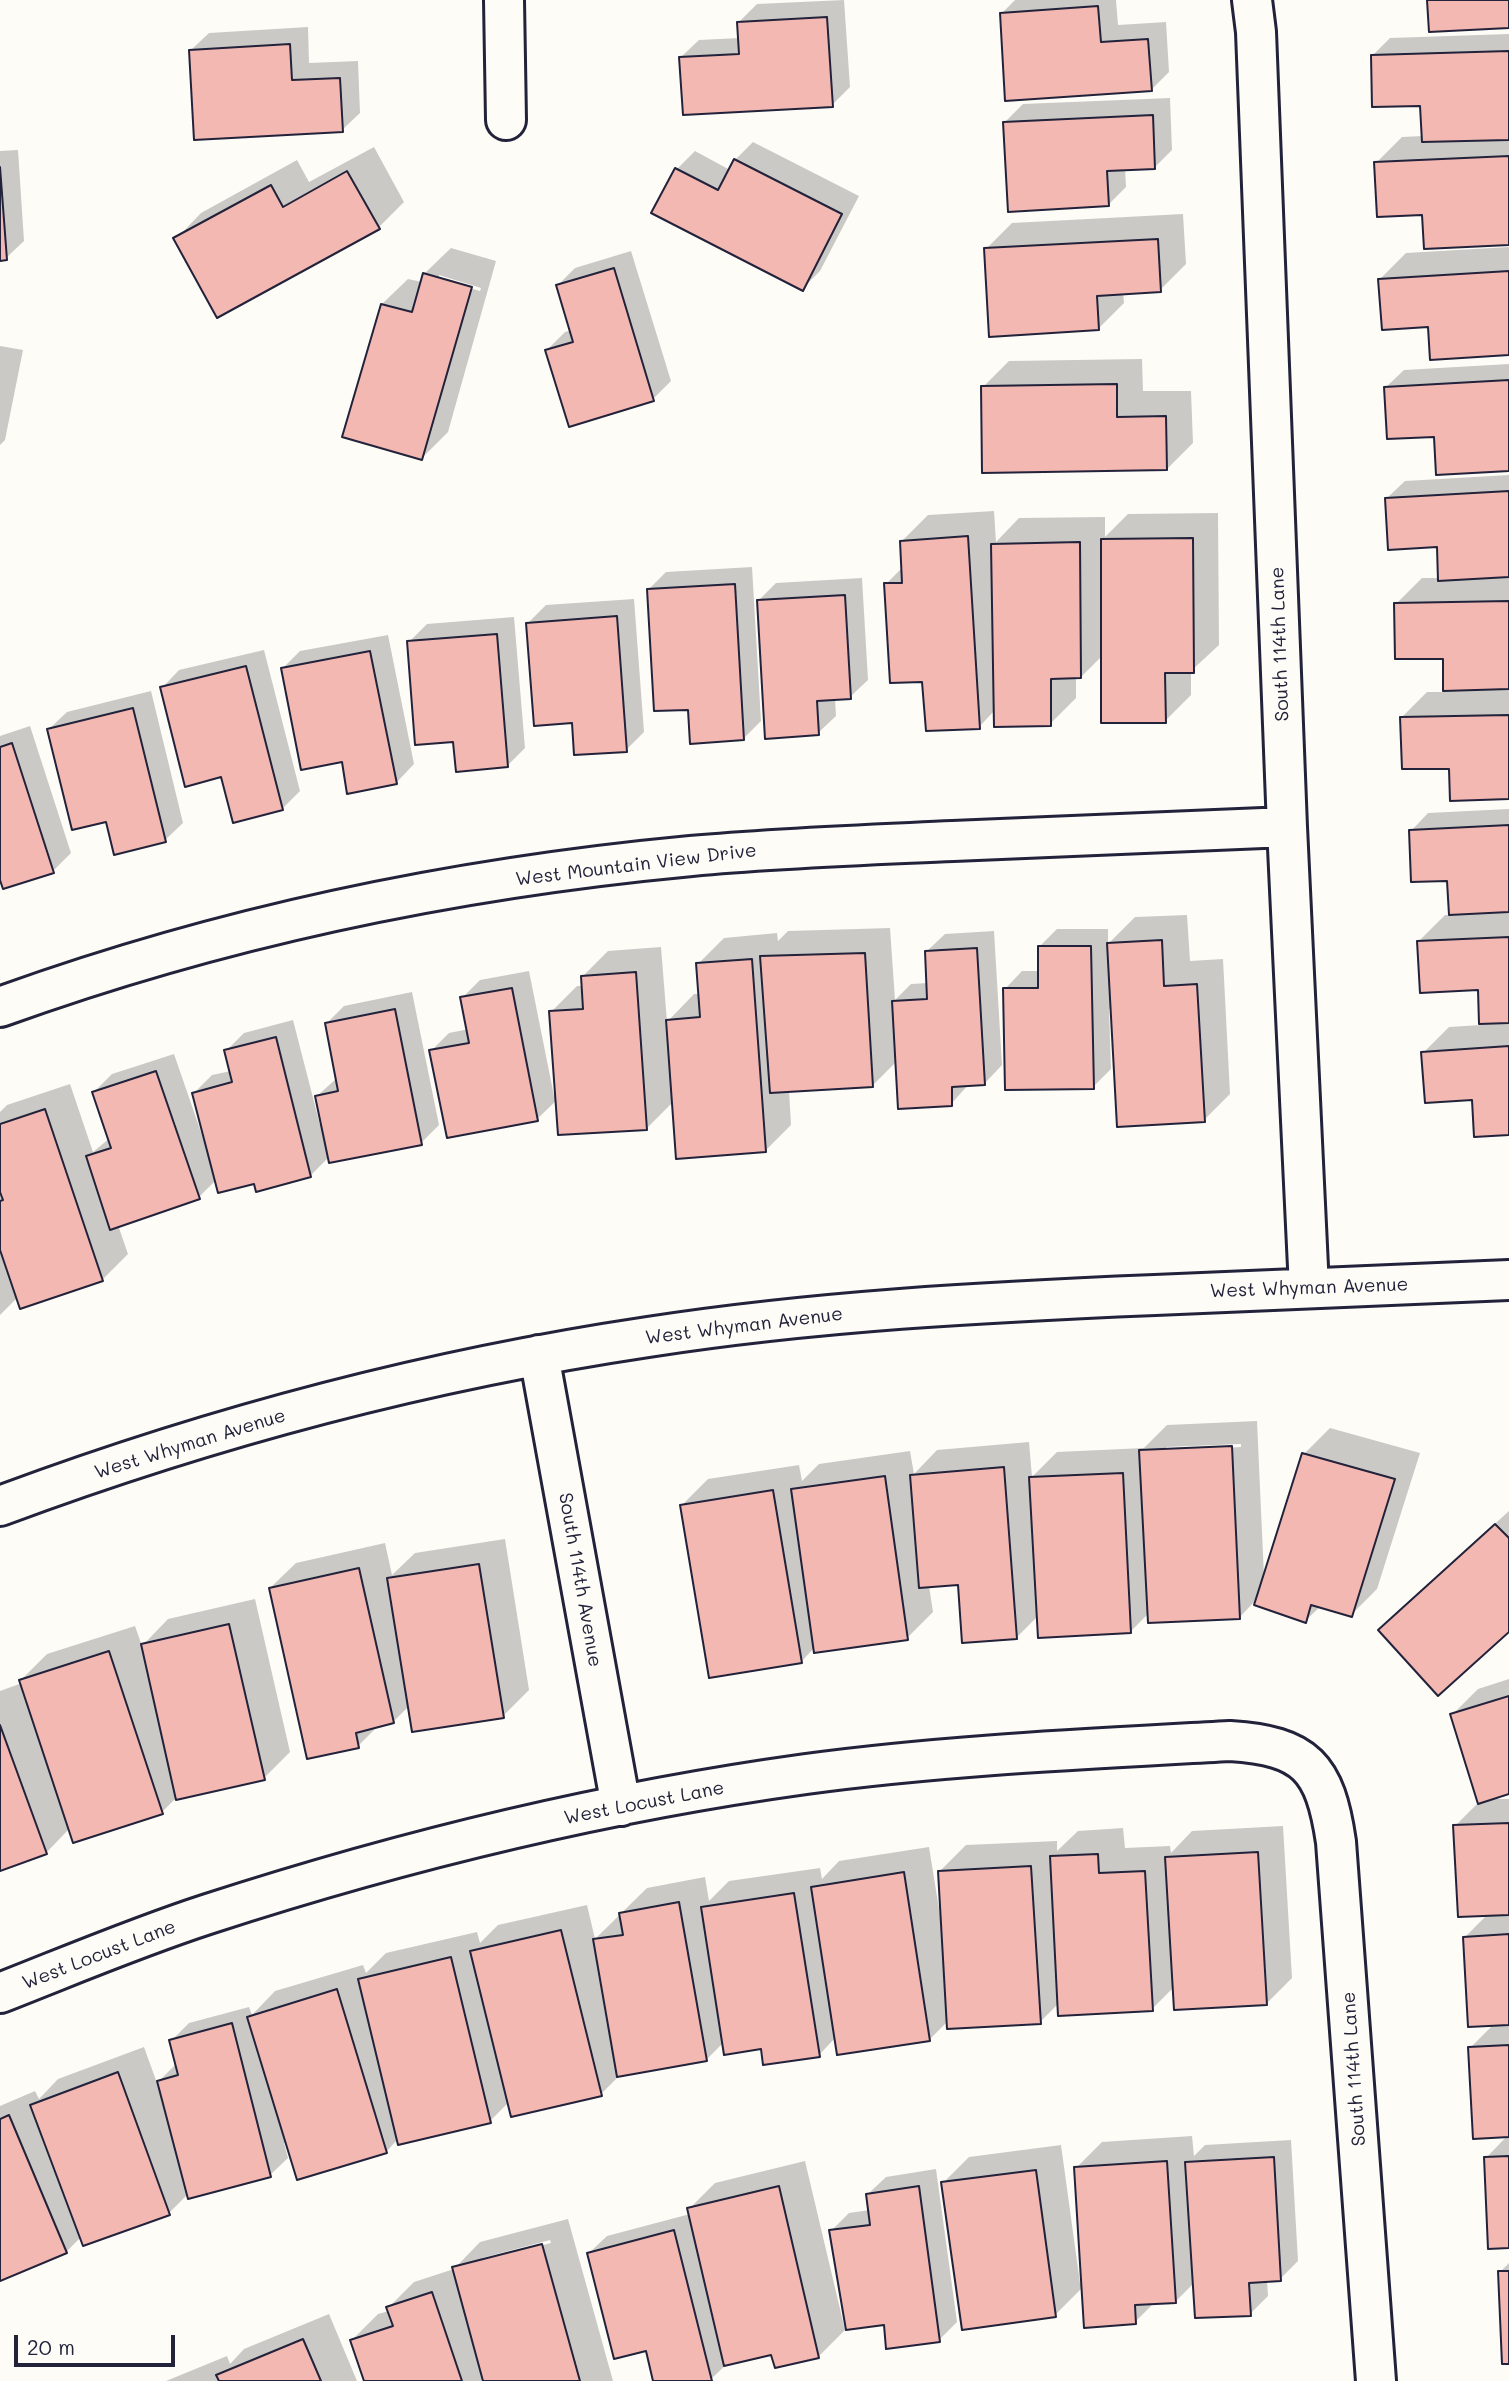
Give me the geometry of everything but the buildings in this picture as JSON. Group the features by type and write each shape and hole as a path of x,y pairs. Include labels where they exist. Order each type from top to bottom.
{"street":[{"path":"504,0 506,120"},
{"name":"South 114th Lane","path":"1252,0 1256,32 1308,1288"},
{"name":"West Mountain View Drive","path":"0,1007 147,959 246,932 429,893 580,870 689,856 795,848 1287,827"},
{"name":"West Whyman Avenue","path":"0,1506 116,1464 243,1425 443,1375 649,1336 879,1310 997,1302 1509,1280"},
{"name":"South 114th Avenue","path":"539,1355 621,1806"},
{"name":"West Locust Lane","path":"0,1993 205,1915 318,1880 416,1852 621,1806 805,1774 977,1755 1230,1741 1259,1743 1286,1750 1309,1764"},
{"name":"South 114th Lane","path":"1309,1764 1324,1787 1336,1842 1376,2381"}]}
